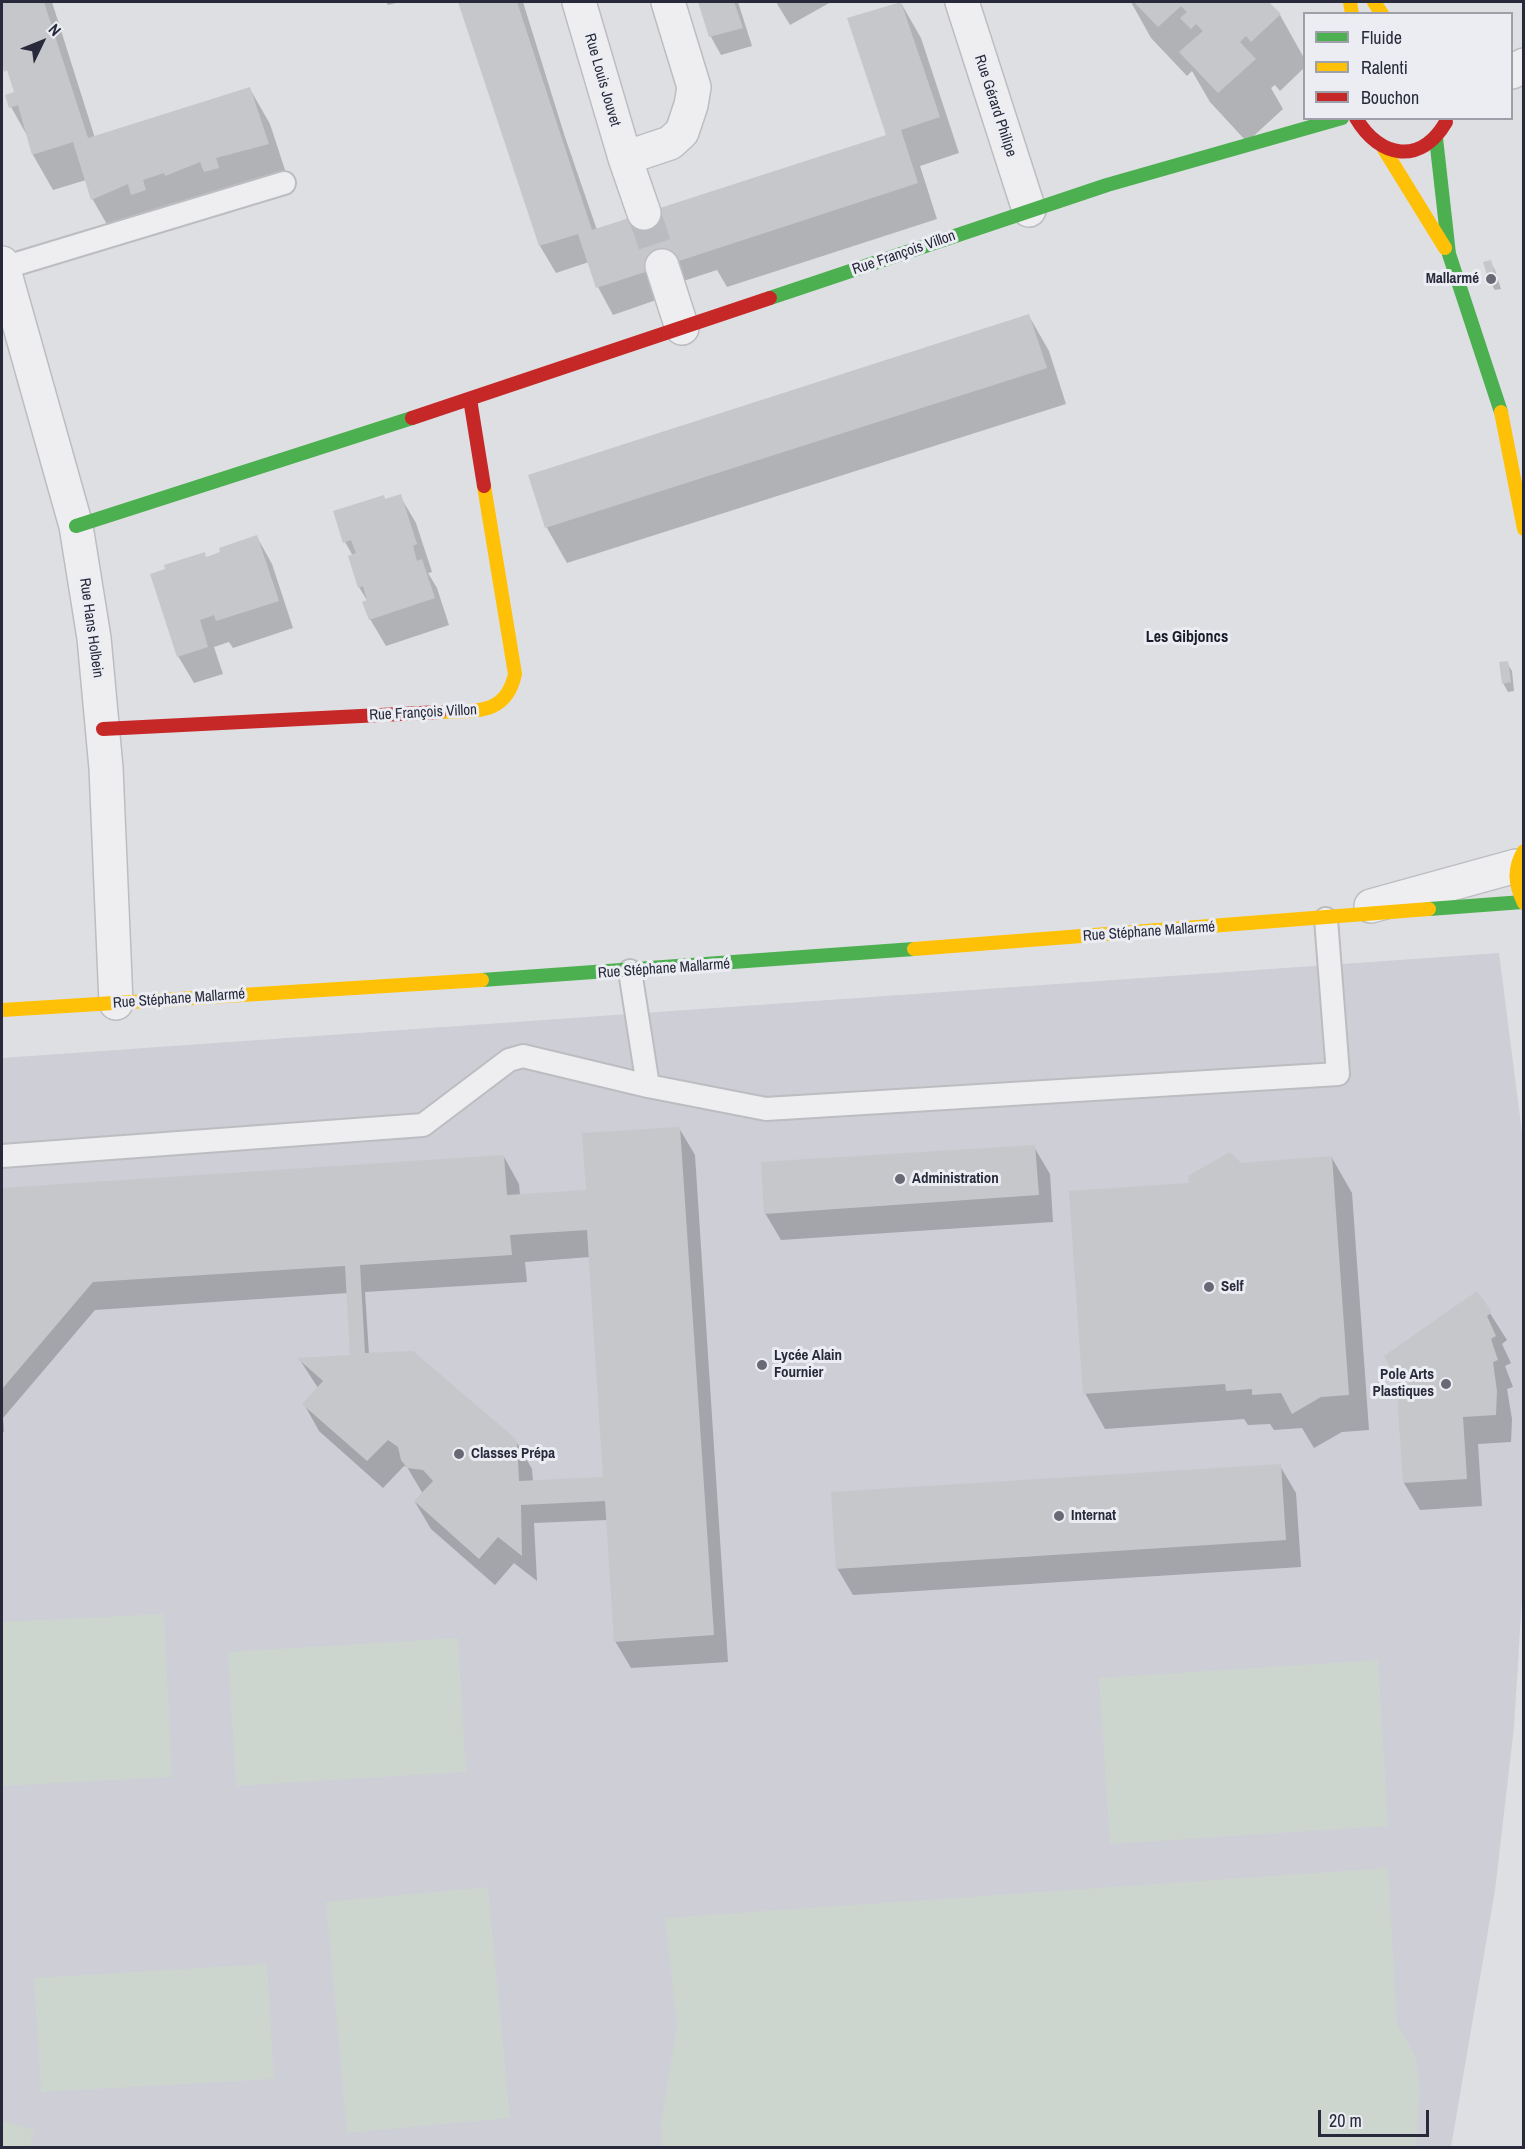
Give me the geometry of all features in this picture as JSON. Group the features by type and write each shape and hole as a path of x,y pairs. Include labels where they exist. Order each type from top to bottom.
{"street":[{"name":"Rue Louis Jouvet","path":"579,2 624,158 644,213"},
{"path":"624,158 670,144 682,132 691,105 694,87 668,2"},
{"name":"Rue Gérard Philipe","path":"962,2 1029,210"},
{"name":"Rue François Villon","path":"76,526 470,399 1029,210 1107,185 1335,120"},
{"path":"1357,120 1370,141 1384,149 1412,151 1436,138 1446,120"},
{"path":"1436,138 1449,254 1503,418 1524,529"},
{"path":"1384,149 1449,254"},
{"name":"Rue Hans Holbein","path":"2,266 76,526 94,638 103,729 116,1003"},
{"path":"662,266 682,328"},
{"name":"Rue François Villon","path":"103,729 490,709 503,701 512,690 515,674 470,399"},
{"path":"1520,859 1517,891 1523,903"},
{"name":"Rue Stéphane Mallarmé","path":"1326,919 1520,859"},
{"name":"Rue Stéphane Mallarmé","path":"2,1010 630,971 1523,903"}],"lane":[{"path":"2,266 284,183"},
{"path":"2,1156 423,1125 509,1060 523,1056 648,1086 766,1109 1338,1074 1326,919"},
{"path":"630,971 648,1086"}],"shaded area":[{"name":"Lycée Alain Fournier","path":"1499,953 1524,1148 1523,1582 1514,1727 1495,1890 1451,2147 2,2148 2,1058"},
{"path":"164,1614 172,1777 2,1786 2,1622"},
{"path":"458,1638 466,1772 236,1786 228,1652"},
{"path":"1378,1660 1388,1826 1110,1844 1099,1678"},
{"path":"1388,1868 1397,2024 1415,2055 1420,2087 1416,2147 662,2147 661,2123 677,2025 665,1918"},
{"path":"488,1887 510,2118 347,2133 326,1902"},
{"path":"267,1964 274,2079 41,2092 34,1978"},
{"path":"2,2121 34,2130 30,2147 2,2147"}],"building":[{"path":"2,2 44,2 88,138 250,87 269,144 216,158 219,168 204,172 200,162 165,176 164,173 143,180 146,190 131,195 128,184 91,200 73,142 32,155 18,105 9,108 5,95 14,92 7,70 4,72 2,63"},
{"path":"458,2 517,2 592,230 886,135 847,18 901,2 940,117 901,130 918,183 596,288 578,234 539,246"},
{"path":"698,2 734,2 743,28 709,37"},
{"path":"1134,2 1269,2 1281,14 1251,42 1246,36 1240,42 1256,59 1218,93 1179,52 1203,31 1196,24 1191,29 1180,18 1187,12 1181,6 1158,27"},
{"path":"1491,260 1497,280 1489,282 1483,262"},
{"path":"1029,314 1047,368 545,528 528,475"},
{"path":"401,494 417,544 413,546 417,561 422,559 435,598 369,620 362,602 367,600 363,586 358,588 348,556 356,553 351,540 343,543 333,511 384,495 385,499"},
{"path":"257,535 279,601 216,621 214,615 200,620 208,647 177,657 150,574 165,569 164,565 205,552 206,557 220,552 219,548"},
{"path":"1508,661 1511,682 1502,684 1499,662"},
{"path":"680,1127 714,1635 614,1642 605,1501 521,1505 522,1556 498,1537 479,1559 414,1501 433,1481 423,1470 407,1468 401,1460 398,1447 388,1440 367,1461 302,1404 323,1381 297,1358 350,1355 345,1266 93,1282 2,1389 2,1188 504,1155 507,1195 586,1190 582,1133","holes":["587,1230 603,1477 519,1481 517,1440 413,1351 365,1353 360,1265 512,1255 510,1235"]},
{"name":"Administration","path":"1035,1145 1039,1195 764,1214 761,1162"},
{"name":"Self","path":"1230,1152 1241,1163 1332,1156 1349,1395 1321,1397 1292,1414 1281,1393 1252,1395 1252,1389 1226,1391 1225,1384 1083,1394 1069,1191 1189,1183 1188,1176"},
{"name":"Pole Arts Plastiques","path":"1477,1291 1492,1312 1487,1316 1496,1336 1491,1339 1498,1360 1493,1362 1497,1391 1496,1415 1463,1417 1467,1479 1403,1483 1396,1377 1384,1356"},
{"name":"Internat","path":"1281,1464 1286,1540 836,1569 831,1492"}],"tunnel":[{"path":"644,213 662,266"}],"traffic: fast":[{"path":"770,298 1107,185 1335,120"},
{"path":"1436,138 1449,254 1501,412"},
{"path":"76,526 412,418"},
{"path":"1429,909 1523,902"},
{"path":"482,980 914,949"}],"traffic: slow":[{"path":"1350,2 1352,12"},
{"path":"1374,2 1381,12"},
{"path":"1384,149 1445,248"},
{"path":"1501,412 1524,529"},
{"path":"440,712 477,710 497,704 511,688 515,674 484,486"},
{"path":"1524,851 1518,864 1516,877 1524,903"},
{"path":"914,949 1429,909"},
{"path":"2,1010 482,980"}],"traffic: jam":[{"path":"1357,120 1377,142 1388,149 1401,152 1425,145 1436,136 1446,122"},
{"path":"412,418 770,298"},
{"path":"470,399 484,486"},
{"path":"103,729 440,712"}],"place":[{"name":"Mallarmé","path":"1491,279"},
{"name":"Administration","path":"900,1179"},
{"name":"Self","path":"1209,1287"},
{"name":"Lycée Alain Fournier","path":"762,1365"},
{"name":"Pole Arts Plastiques","path":"1446,1384"},
{"name":"Classes Prépa","path":"459,1454"},
{"name":"Internat","path":"1059,1516"}],"district":[{"name":"Les Gibjoncs","path":"1187,638"}]}
